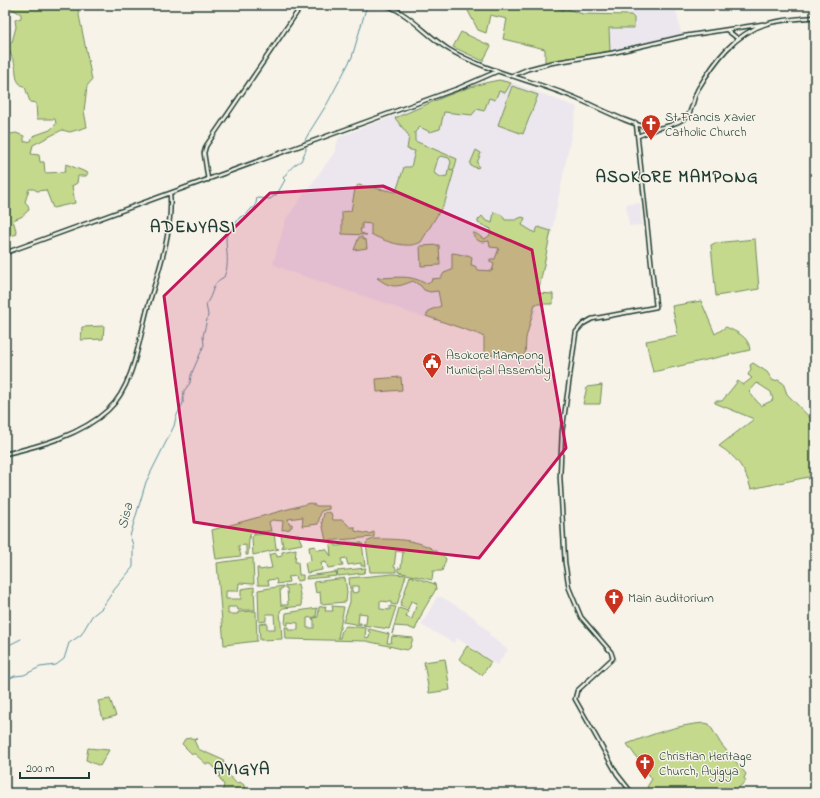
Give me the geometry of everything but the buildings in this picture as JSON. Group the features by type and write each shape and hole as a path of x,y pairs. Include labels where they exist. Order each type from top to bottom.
{"street":[{"path":"208,180 204,154 206,146 302,5"},
{"path":"386,5 410,19 449,49 511,76 559,92 636,123 658,128"},
{"path":"511,76 551,63 612,53 685,36 815,17"},
{"path":"638,136 687,117 695,95 717,61 737,38 766,24"},
{"path":"727,30 737,38"},
{"path":"5,253 303,146 458,88 498,71"},
{"path":"632,793 617,774 575,699 577,691 613,658 611,652 581,617 569,588 562,534 560,477 562,432 576,332 583,324 592,319 656,307 636,123"},
{"path":"5,454 78,430 109,410 119,396 132,367 160,266 171,212 170,194"}],"highlighted area":[{"path":"383,186 532,250 566,448 479,558 296,538 194,522 164,296 270,193"}],"shaded area":[{"path":"625,5 675,5 681,34 610,51 609,28 634,28 631,15 627,15"},
{"path":"503,79 577,107 535,314 529,321 483,334 410,313 388,304 291,272 273,264 286,219 334,153 339,137 451,94 487,82"},
{"path":"640,203 642,225 629,226 626,204"},
{"path":"437,597 442,597 471,615 490,633 489,635 508,650 497,665 457,638 454,643 421,625"}],"green space":[{"path":"5,5 77,5 92,80 87,86 84,111 87,127 70,132 62,130 33,145 31,154 39,155 40,162 44,162 45,173 65,172 66,164 88,173 86,176 78,176 77,183 72,186 75,203 53,208 46,190 37,191 34,189 29,189 25,202 28,205 29,210 21,217 13,220 17,234 5,238 5,135 16,133 24,136 24,142 31,141 33,136 50,130 56,124 55,119 37,119 36,103 30,102 25,87 19,83 10,52 7,51 5,53 5,42 12,42 16,27 15,20 21,18 21,14"},
{"path":"460,5 555,5 554,7 563,10 564,8 583,14 631,15 634,18 634,28 609,28 610,51 545,63 545,49 503,39 507,19 490,15 486,33 478,30 467,9"},
{"path":"461,32 491,46 483,61 453,47"},
{"path":"499,80 511,83 505,93 499,91 495,100 489,98 484,111 477,109 472,115 444,112 440,129 430,132 420,127 415,132 415,141 457,159 454,170 449,169 451,162 449,158 441,156 438,158 434,172 435,174 441,177 447,176 448,170 454,171 445,202 421,242 403,245 389,242 371,234 371,224 362,223 362,229 360,229 361,233 367,235 342,234 342,212 351,211 355,189 358,185 396,192 404,167 411,167 415,151 407,149 409,136 395,118 472,86"},
{"path":"512,86 538,95 523,134 498,125"},
{"path":"476,150 481,153 477,163 479,166 478,168 471,166 470,164"},
{"path":"494,212 502,215 505,220 515,220 522,217 525,218 522,225 535,233 538,227 551,231 538,293 553,294 553,304 535,304 526,338 525,356 484,355 484,337 426,316 430,310 441,306 438,291 430,292 424,290 413,281 394,286 386,284 377,278 407,277 424,283 431,282 432,279 441,278 444,273 452,270 452,253 472,257 471,265 475,266 478,270 492,271 494,264 490,262 490,259 495,259 499,248 490,247 489,241 478,241 473,233 485,239 490,235 491,229 478,223 478,220 482,216 485,220 492,223"},
{"path":"359,237 366,240 367,248 354,250"},
{"path":"755,239 759,289 716,296 711,245 715,243"},
{"path":"439,245 440,265 421,266 420,246"},
{"path":"701,301 715,334 726,327 745,338 750,350 653,372 646,341 678,335 672,306"},
{"path":"104,326 103,339 81,340 82,327"},
{"path":"753,363 767,372 773,381 778,380 783,383 787,394 815,423 815,478 810,482 808,477 751,489 740,464 719,446 754,419 715,403 715,401 722,401 738,381 743,385 752,378 748,375 751,369 750,365","holes":["757,383 771,392 773,400 761,406 749,392"]},
{"path":"401,377 402,390 377,392 376,379"},
{"path":"602,385 600,404 583,404 587,387"},
{"path":"310,503 317,506 329,506 329,509 321,511 318,524 302,526 303,517 288,519 289,524 292,524 292,527 290,527 290,529 282,530 283,521 272,520 269,522 271,531 251,533 249,538 248,555 246,555 246,545 238,546 241,556 216,559 212,530"},
{"path":"324,513 331,513 333,520 343,520 350,527 355,527 355,531 369,534 374,532 374,537 326,541 322,522"},
{"path":"274,533 276,548 279,549 253,555 253,535"},
{"path":"298,534 302,544 281,548 283,547 281,535"},
{"path":"374,539 416,542 431,548 444,556 446,559 442,571 433,571 432,580 398,572 398,568 401,568 403,552 396,551 394,567 396,568 396,572 370,572 366,543"},
{"path":"346,542 362,543 365,566 361,566 361,563 348,565 346,558 341,559 343,566 328,568 326,562 321,563 322,570 307,573 305,563 311,560 309,547 315,546 317,550 326,549 331,556 330,544 335,543 336,546 346,545"},
{"path":"296,549 295,562 298,562 299,575 303,575 303,580 297,581 296,576 288,577 289,582 277,584 276,579 268,580 269,585 258,585 257,568 260,570 272,568 269,555 276,553 277,557 282,556 282,552"},
{"path":"253,558 254,584 239,583 238,591 226,591 226,599 241,599 241,589 254,587 255,610 238,610 237,607 228,607 228,614 256,611 257,641 224,645 217,563"},
{"path":"366,568 364,573 338,576 337,571"},
{"path":"336,572 337,576 306,579 307,576"},
{"path":"393,574 406,575 397,605 391,604 391,602 380,601 380,609 390,610 390,606 396,607 389,629 363,625 366,624 367,614 359,613 358,623 361,623 361,625 343,622 350,602 350,591 352,590 353,593 359,592 359,586 352,586 352,589 350,589 349,578"},
{"path":"410,576 435,584 436,589 423,611 415,630 408,627 394,626 399,608 408,611 406,617 412,619 417,603 411,601 408,609 400,606"},
{"path":"345,578 347,592 346,602 321,604 320,592 316,593 314,582"},
{"path":"298,584 302,606 283,608 280,611 282,639 260,640 259,624 267,623 267,629 275,629 274,614 266,614 266,621 259,622 258,590 283,586 283,588 280,589 281,605 288,605 287,588 285,588 285,586"},
{"path":"326,606 325,611 333,611 332,606 344,607 338,638 340,638 342,630 346,626 366,628 365,637 369,638 369,629 389,634 387,643 391,643 392,636 413,638 410,648 407,650 366,641 286,639 285,627 288,627 288,630 298,630 298,623 288,622 288,625 285,625 286,613 317,608 316,617 307,618 307,628 314,628 314,620 312,619 318,617 319,607"},
{"path":"467,646 491,662 482,675 459,659"},
{"path":"445,659 450,690 429,693 424,662"},
{"path":"110,699 116,716 103,719 98,701"},
{"path":"704,723 709,724 721,744 746,774 744,778 746,781 733,793 667,793 657,789 653,793 647,787 652,779 627,744 656,733"},
{"path":"185,739 197,739 194,740 198,749 223,760 226,772 236,783 240,782 244,785 245,793 222,793 224,785 219,777 221,775 211,764 206,764 195,754 192,754 182,744"},
{"path":"88,748 109,750 100,766 86,760"}],"waterway":[{"name":"Sisa","path":"5,680 15,676 24,675 40,667 56,665 64,659 69,643 81,635 92,616 102,608 114,590 133,567 133,545 130,536 146,482 174,426 176,417 183,403 184,391 190,383 191,375 204,345 203,336 208,315 206,304 217,282 224,277 226,272 226,237 240,217 246,215 252,208 255,208 257,198 270,199 277,194 285,180 283,178 291,168 301,161 306,150 305,140 327,104 352,57 367,5"},
{"path":"5,647 21,639"}],"place":[{"name":"St Francis Xavier Catholic Church","path":"651,141"},
{"name":"Asokore Mampong Municipal Assembly","path":"432,379"},
{"name":"Main auditorium","path":"614,615"},
{"name":"Christian Heritage Church, Ayigya","path":"645,780"}],"district":[{"name":"ASOKORE MAMPONG","path":"677,177"},
{"name":"ADENYASI","path":"193,227"},
{"name":"AYIGYA","path":"242,769"}]}
